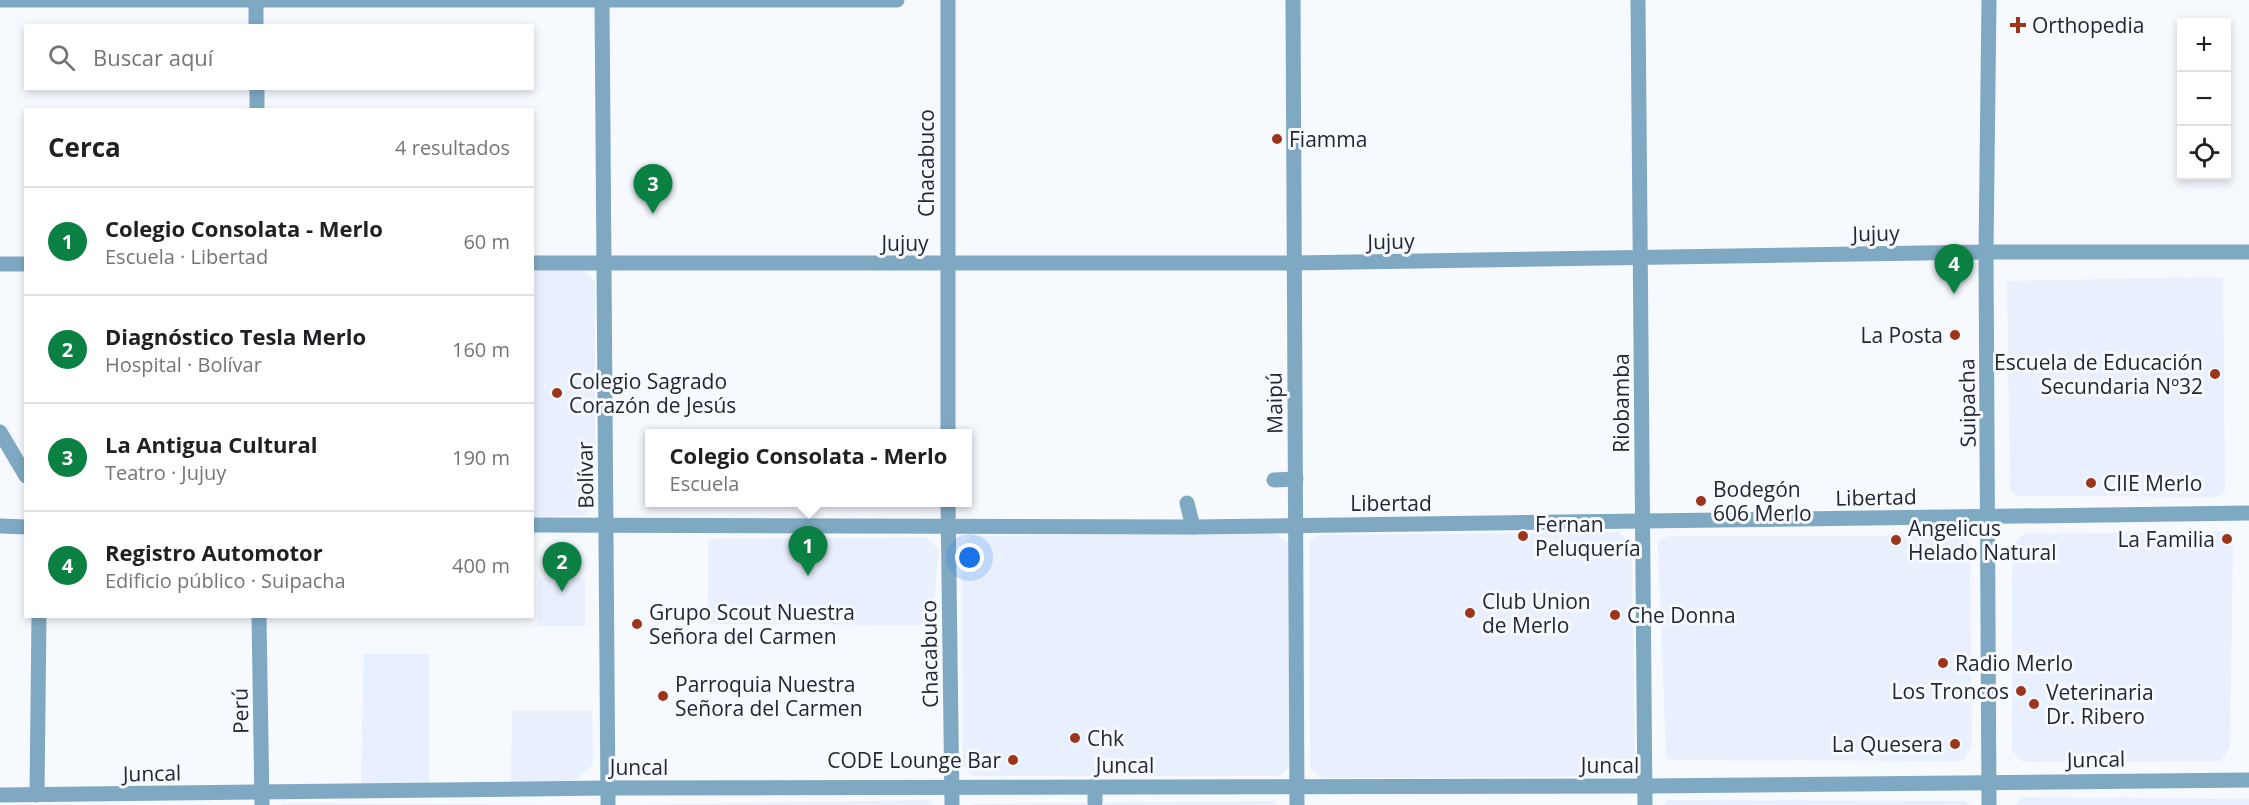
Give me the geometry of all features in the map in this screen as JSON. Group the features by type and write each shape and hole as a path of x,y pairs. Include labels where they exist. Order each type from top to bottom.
{"street":[{"path":"0,0 897,0"},
{"name":"Chacabuco","path":"948,0 948,429"},
{"name":"Maipú","path":"1293,0 1297,805"},
{"name":"Riobamba","path":"1638,0 1645,805"},
{"name":"Suipacha","path":"1989,0 1986,252 1989,805"},
{"path":"256,1 256,24"},
{"name":"Bolívar","path":"602,1 608,805"},
{"path":"257,90 257,108"},
{"name":"Jujuy","path":"534,263 1294,263 1986,252 2249,252"},
{"path":"0,264 24,264"},
{"path":"0,432 24,473"},
{"path":"1274,480 1296,479"},
{"path":"1187,503 1193,527"},
{"name":"Chacabuco","path":"948,507 952,805"},
{"name":"Libertad","path":"534,525 1193,527 1296,524 1643,523 1989,515 2249,513"},
{"path":"0,526 24,527"},
{"path":"37,795 39,618"},
{"name":"Perú","path":"259,618 262,799"},
{"name":"Juncal","path":"0,795 262,799 608,788 952,785 1101,794 1297,787 2249,780"},
{"path":"250,805 262,799"}],"shaded area":[{"name":"Colegio Sagrado Corazón de Jesús","path":"534,271 584,271 595,281 595,504 584,516 534,517"},
{"path":"2223,277 2225,490 2216,497 2017,496 2010,489 2007,281"},
{"path":"2226,531 2233,538 2230,746 2221,761 2023,762 2012,751 2012,544 2024,534"},
{"path":"1619,532 1632,545 1635,766 1625,776 1320,778 1310,767 1310,542 1318,535"},
{"path":"1275,533 1289,545 1290,766 1280,776 973,776 963,765 962,544 971,536"},
{"path":"1668,536 1960,536 1970,544 1972,748 1962,761 1669,760 1666,756 1658,542"},
{"path":"926,537 939,550 932,625 708,624 708,539"},
{"path":"538,578 585,578 585,626 538,626"},
{"path":"364,654 429,654 429,784 361,785"},
{"path":"512,711 592,711 593,764 574,782 511,783"},
{"path":"2022,797 2249,799 2249,805 2015,805"},
{"path":"927,800 935,805 630,805"},
{"path":"1668,800 1965,801 1970,805 1664,805"},
{"path":"1273,801 1278,805 974,805 974,804"},
{"path":"284,803 578,805 281,805"}],"place":[{"name":"Orthopedia","path":"2018,25"},
{"name":"Fiamma","path":"1277,139"},
{"name":"La Antigua Cultural","path":"653,214"},
{"name":"Registro Automotor","path":"1954,294"},
{"name":"La Posta","path":"1955,335"},
{"name":"Escuela de Educación Secundaria Nº32","path":"2215,374"},
{"name":"Colegio Sagrado Corazón de Jesús","path":"557,393"},
{"name":"CIIE Merlo","path":"2091,483"},
{"name":"Bodegón 606 Merlo","path":"1701,501"},
{"name":"Fernan Peluquería","path":"1523,536"},
{"name":"La Familia","path":"2227,539"},
{"name":"Angelicus Helado Natural","path":"1896,540"},
{"name":"Colegio Consolata - Merlo","path":"808,576"},
{"name":"Diagnóstico Tesla Merlo","path":"562,592"},
{"name":"Club Union de Merlo","path":"1470,613"},
{"name":"Che Donna","path":"1615,615"},
{"name":"Grupo Scout Nuestra Señora del Carmen","path":"637,624"},
{"name":"Radio Merlo","path":"1943,663"},
{"name":"Los Troncos","path":"2021,691"},
{"name":"Parroquia Nuestra Señora del Carmen","path":"663,696"},
{"name":"Veterinaria Dr. Ribero","path":"2034,704"},
{"name":"Chk","path":"1075,738"},
{"name":"La Quesera","path":"1955,744"},
{"name":"CODE Lounge Bar","path":"1013,760"}]}
